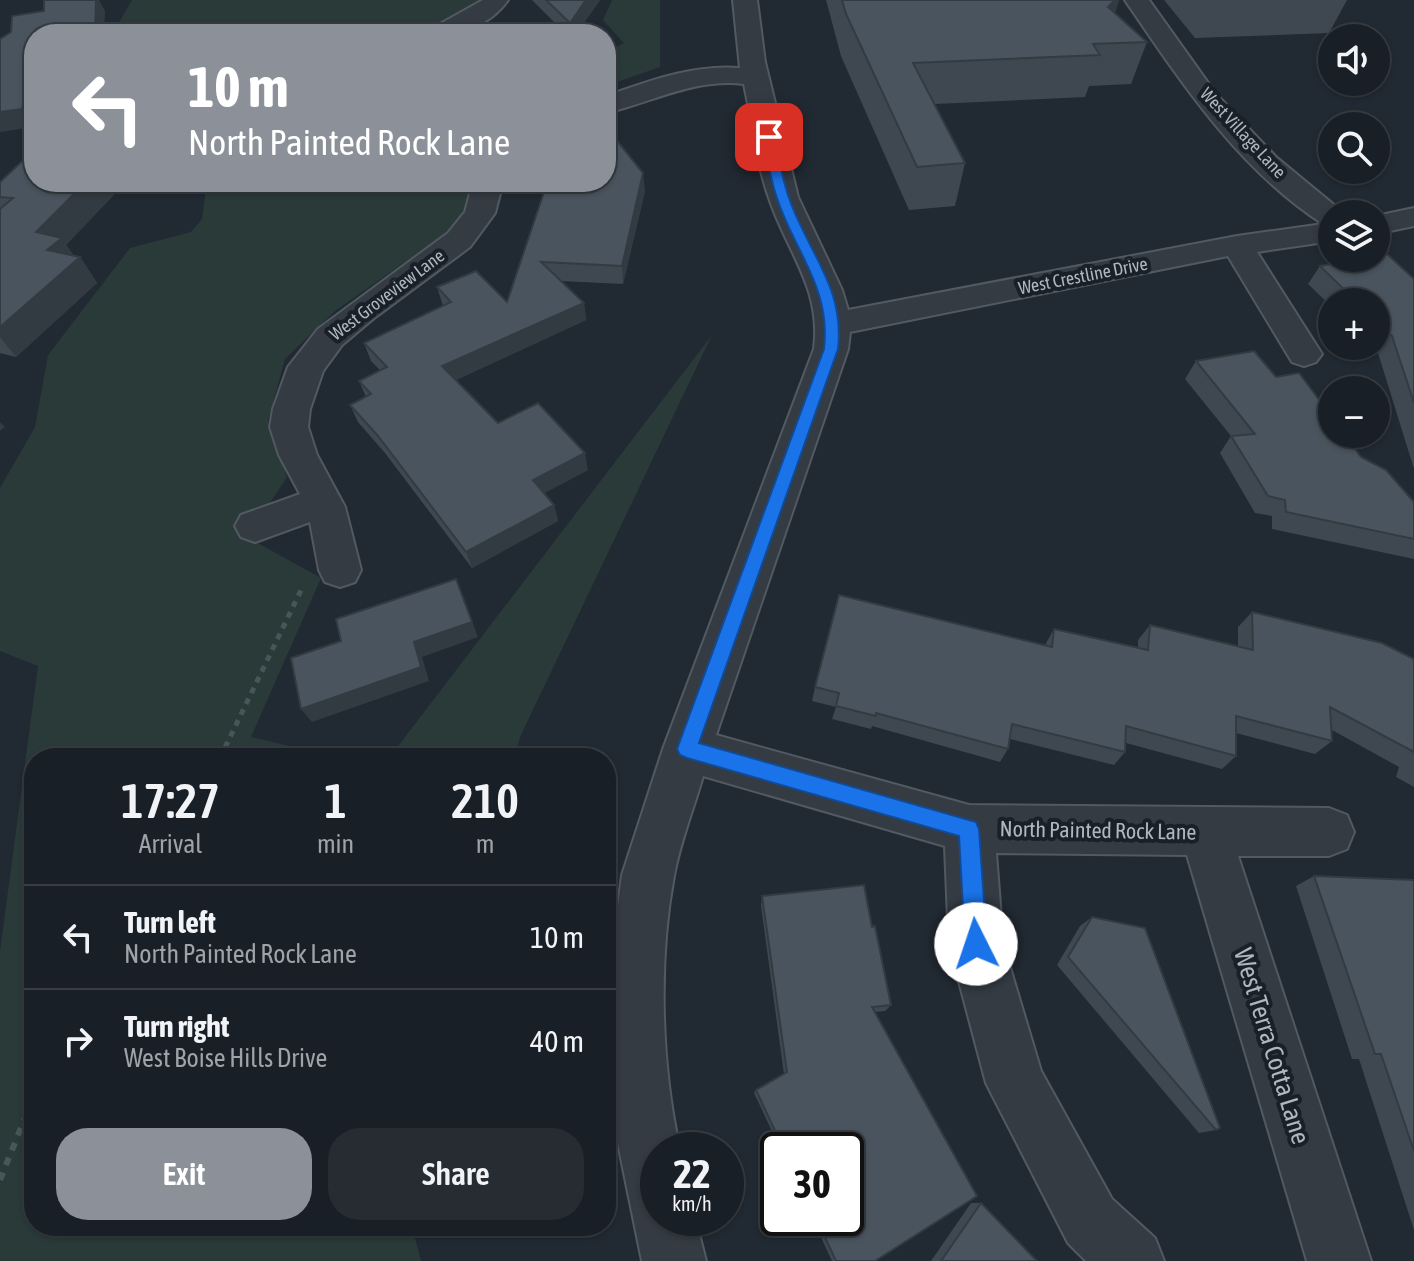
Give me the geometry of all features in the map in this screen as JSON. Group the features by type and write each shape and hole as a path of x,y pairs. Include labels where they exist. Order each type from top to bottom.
{"street":[{"path":"459,24 486,10 496,0"},
{"path":"646,1132 642,1114 636,983 648,875 687,749 831,349 834,324 826,290 783,197 755,77 745,0"},
{"name":"West Village Lane","path":"1137,0 1207,100 1266,163 1318,206"},
{"path":"616,102 673,82 733,73 755,77"},
{"name":"West Groveview Lane","path":"340,570 327,515 299,456 289,426 294,392 309,359 338,328 457,242 478,220 487,192"},
{"path":"1390,222 1414,217"},
{"name":"West Crestline Drive","path":"834,324 1237,245 1318,234"},
{"path":"1237,245 1304,354"},
{"path":"255,526 327,515"},
{"name":"North Painted Rock Lane","path":"687,749 969,829 1329,832"},
{"path":"969,829 976,944 1015,1083 1090,1221 1132,1261"},
{"name":"West Terra Cotta Lane","path":"1205,832 1339,1261"},
{"path":"668,1236 674,1261"}],"path":[{"path":"224,748 327,515"},
{"path":"0,1180 24,1120"}],"shaded area":[{"path":"132,0 482,0 473,9 442,24 118,24"},
{"path":"612,0 660,0 660,67 616,82 616,47 624,43 616,34 616,24 607,24 603,20"},
{"path":"206,192 471,192 470,208 445,234 335,311 285,359 268,421 287,477 247,537 321,578 251,737 299,748 27,748 38,666 0,651 0,488 35,427 48,355 130,248 191,232 202,219"},
{"path":"712,335 517,748 397,748"},
{"path":"24,771 24,1236 415,1236 421,1261 0,1261 0,951"}],"building":[{"path":"44,0 96,0 95,24 24,24 22,109 0,112 0,39 11,32 12,16 44,11"},
{"path":"546,0 586,0 570,23"},
{"path":"842,0 1115,0 1108,7 1147,42 1093,44 1100,55 913,63 965,163 917,167"},
{"path":"616,139 643,173 622,266 541,262 584,303 442,366 498,423 538,403 585,453 533,480 554,505 466,552 378,436 350,405 371,394 359,381 387,367 364,343 451,302 437,287 476,271 507,302 544,192 616,192"},
{"path":"24,159 24,192 76,192 36,232 62,238 47,250 80,257 0,327 0,209 13,198 0,197 0,182"},
{"path":"1390,257 1414,279 1414,403 1390,334 1390,288 1343,288 1326,272 1390,272"},
{"path":"1254,351 1276,377 1299,373 1318,398 1318,448 1354,448 1361,457 1386,470 1414,502 1414,539 1286,512 1285,500 1268,496 1231,436 1255,434 1196,361"},
{"path":"456,579 472,622 414,642 421,667 301,709 291,658 341,641 336,619"},
{"path":"839,595 1052,647 1054,629 1148,650 1150,625 1253,650 1252,612 1382,643 1414,659 1414,752 1330,707 1332,741 1236,716 1236,756 1126,726 1125,752 1012,724 1008,749 876,713 876,716 836,706 839,693 815,687"},
{"path":"1314,876 1414,880 1414,1151 1381,1054 1375,1054"},
{"path":"864,885 891,1005 872,1007 977,1196 875,1261 836,1261 824,1236 864,1236 864,1132 776,1132 756,1090 787,1072 762,896"},
{"path":"1092,917 1145,928 1220,1128 1216,1130 1068,957"},
{"path":"981,1203 1037,1261 941,1261"}],"route":[{"path":"769,137 783,197 826,290 834,324 831,349 687,749 969,829 976,944"}]}
